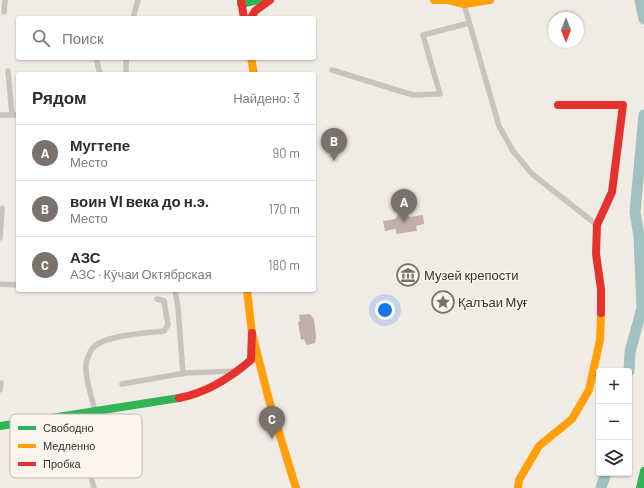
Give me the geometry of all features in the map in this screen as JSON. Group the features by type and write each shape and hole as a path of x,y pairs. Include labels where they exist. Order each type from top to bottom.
{"street":[{"path":"4,12 5,0"},
{"path":"134,16 138,0"},
{"path":"244,16 241,2 259,0"},
{"path":"253,16 255,12 270,0"},
{"path":"434,0 448,0 464,4 490,0"},
{"path":"464,4 499,126 514,151 532,174 598,225"},
{"path":"332,70 413,95 440,94 423,35 469,23"},
{"path":"126,60 126,72"},
{"path":"252,60 254,72"},
{"path":"97,62 100,72"},
{"path":"0,115 15,115 8,72"},
{"path":"518,488 519,480 539,446 572,419 589,390 600,340 601,289 596,254 598,225 612,192 623,106 558,105"},
{"path":"0,238 2,208"},
{"path":"0,284 16,285"},
{"path":"175,292 178,307 183,374"},
{"path":"246,292 252,333 269,400 296,488"},
{"path":"95,411 87,380 86,367 88,358 94,346 113,338 164,331 168,325 164,301 157,299"},
{"path":"74,414 183,397 218,385 240,370 251,360 252,333"},
{"path":"122,384 183,374 240,370"},
{"path":"0,383 0,390"},
{"path":"0,426 10,424"},
{"path":"640,488 644,471"},
{"path":"91,478 94,488"}],"building":[{"path":"399,213 404,213 409,217 423,215 424,224 416,226 417,231 396,234 396,229 385,231 383,221 395,219"},
{"path":"310,314 314,319 316,337 315,343 307,345 304,339 301,340 298,322 300,321 299,315"}],"waterway":[{"path":"640,0 644,19"},
{"path":"629,368 630,352 642,308 639,236 635,212 644,115"},
{"path":"601,488 605,476"}],"traffic: fast":[{"path":"241,4 259,0"},
{"path":"77,414 179,398"},
{"path":"0,426 10,424"},
{"path":"640,488 644,471"}],"traffic: slow":[{"path":"434,0 448,0 464,4 490,0"},
{"path":"251,60 254,72"},
{"path":"247,292 252,333 269,400 296,488"},
{"path":"518,488 519,480 539,446 572,419 589,390 600,340 601,313"}],"traffic: jam":[{"path":"241,0 244,16"},
{"path":"252,16 255,11 270,0"},
{"path":"558,105 623,105 612,192 597,225 596,254 601,289 601,313"},
{"path":"179,398 208,389 235,373 251,360 252,333"}],"place":[{"name":"воин VI века до н.э.","path":"334,161"},
{"name":"Мугтепе","path":"404,222"},
{"name":"Музей крепости","path":"408,275"},
{"name":"Қалъаи Муғ","path":"443,302"},
{"name":"АЗС","path":"272,439"}]}
